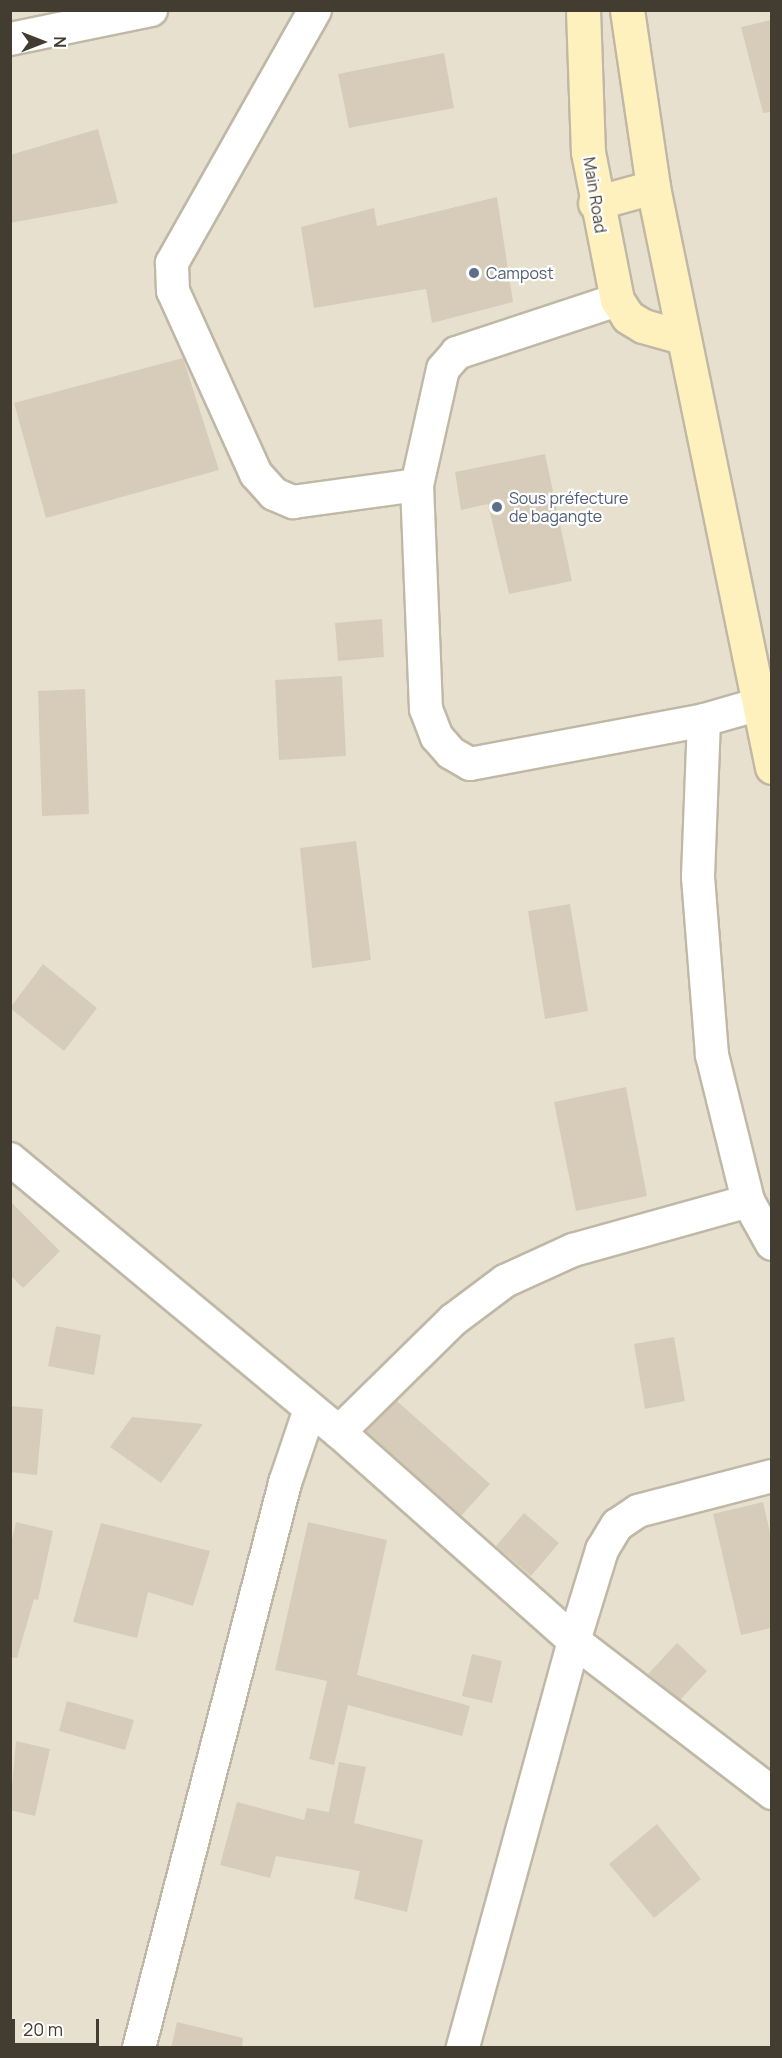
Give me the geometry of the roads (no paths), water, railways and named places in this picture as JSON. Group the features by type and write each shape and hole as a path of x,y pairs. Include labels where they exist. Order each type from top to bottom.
{"street":[{"path":"10,39 151,10"},
{"path":"315,10 172,263 173,291 256,474 274,494 293,502 417,485"},
{"name":"Main Road","path":"583,10 583,69 595,203 617,300 628,317 643,326 682,337"},
{"path":"627,10 653,187 756,705 771,767"},
{"path":"595,203 653,187"},
{"path":"617,300 457,353 443,369 434,396 417,485 426,709 437,737 451,753 470,764 704,720 756,705"},
{"path":"704,720 698,877 712,1054 748,1201 771,1244"},
{"path":"10,1159 339,1432 574,1641 771,1793"},
{"path":"339,1432 453,1320 505,1281 573,1250 748,1201"},
{"path":"139,2048 285,1483 310,1409"},
{"path":"463,2048 574,1641 602,1550 617,1525 638,1511 771,1476"}],"place":[{"name":"Campost","path":"474,273"},
{"name":"Sous préfecture de bagangte","path":"497,507"}]}
